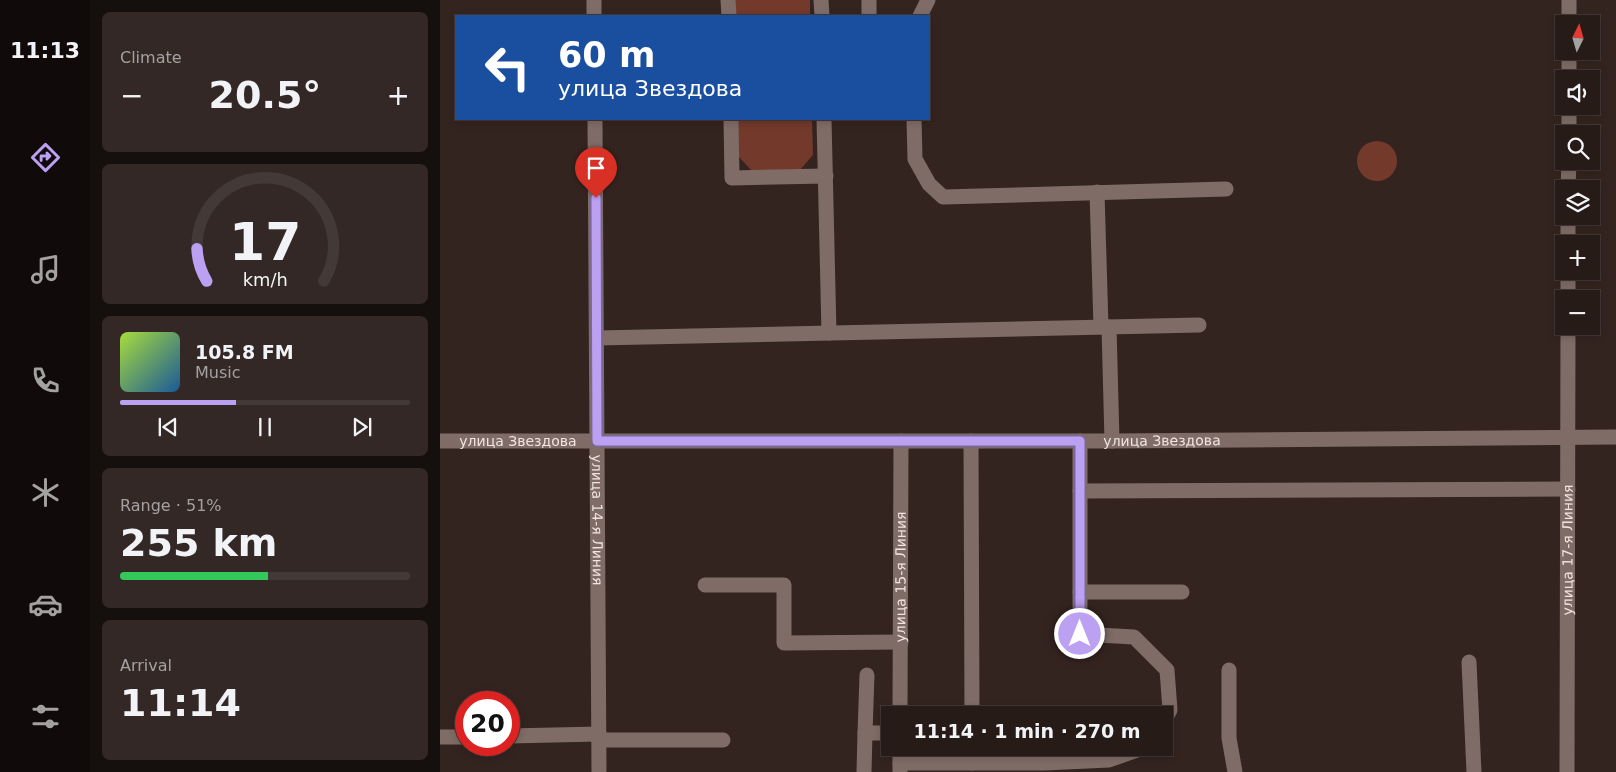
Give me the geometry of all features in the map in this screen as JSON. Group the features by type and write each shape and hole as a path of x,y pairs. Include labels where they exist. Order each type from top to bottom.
{"street":[{"path":"594,0 594,15"},
{"path":"728,0 729,15"},
{"path":"821,0 822,15"},
{"path":"869,0 869,15"},
{"path":"920,15 928,0"},
{"path":"1569,0 1569,15"},
{"name":"улица 14-я Линия","path":"595,120 599,772"},
{"path":"731,120 732,178 826,176"},
{"path":"824,120 829,333"},
{"path":"914,120 915,159 929,184 943,197 1226,189"},
{"path":"1097,192 1112,441"},
{"path":"597,338 1199,325"},
{"name":"улица 17-я Линия","path":"1566,772 1568,335"},
{"name":"улица Звездова","path":"440,441 1112,441 1616,437"},
{"name":"улица 15-я Линия","path":"900,706 901,441"},
{"path":"971,441 972,706"},
{"path":"1080,441 1080,634 1134,637 1167,670 1170,706"},
{"path":"1080,491 1568,489"},
{"path":"705,585 784,585 784,643 901,642"},
{"path":"1080,592 1182,592"},
{"path":"1469,662 1474,772"},
{"path":"1229,670 1229,738 1235,772"},
{"path":"864,772 867,675"},
{"path":"865,733 881,733"},
{"path":"520,736 723,740"},
{"path":"440,737 455,737"},
{"path":"900,761 960,756"},
{"path":"978,756 1044,767 1109,760 1120,756"}],"shaded area":[{"path":"735,0 810,0 810,15 735,15"},
{"path":"738,120 812,120 813,155 800,170 752,171 739,157"},
{"path":"1381,141 1388,144 1394,150 1397,161 1396,169 1388,178 1381,181 1373,181 1366,178 1358,169 1357,157 1360,150 1369,142"}],"route":[{"path":"596,198 597,441 1080,441 1080,634"}]}
